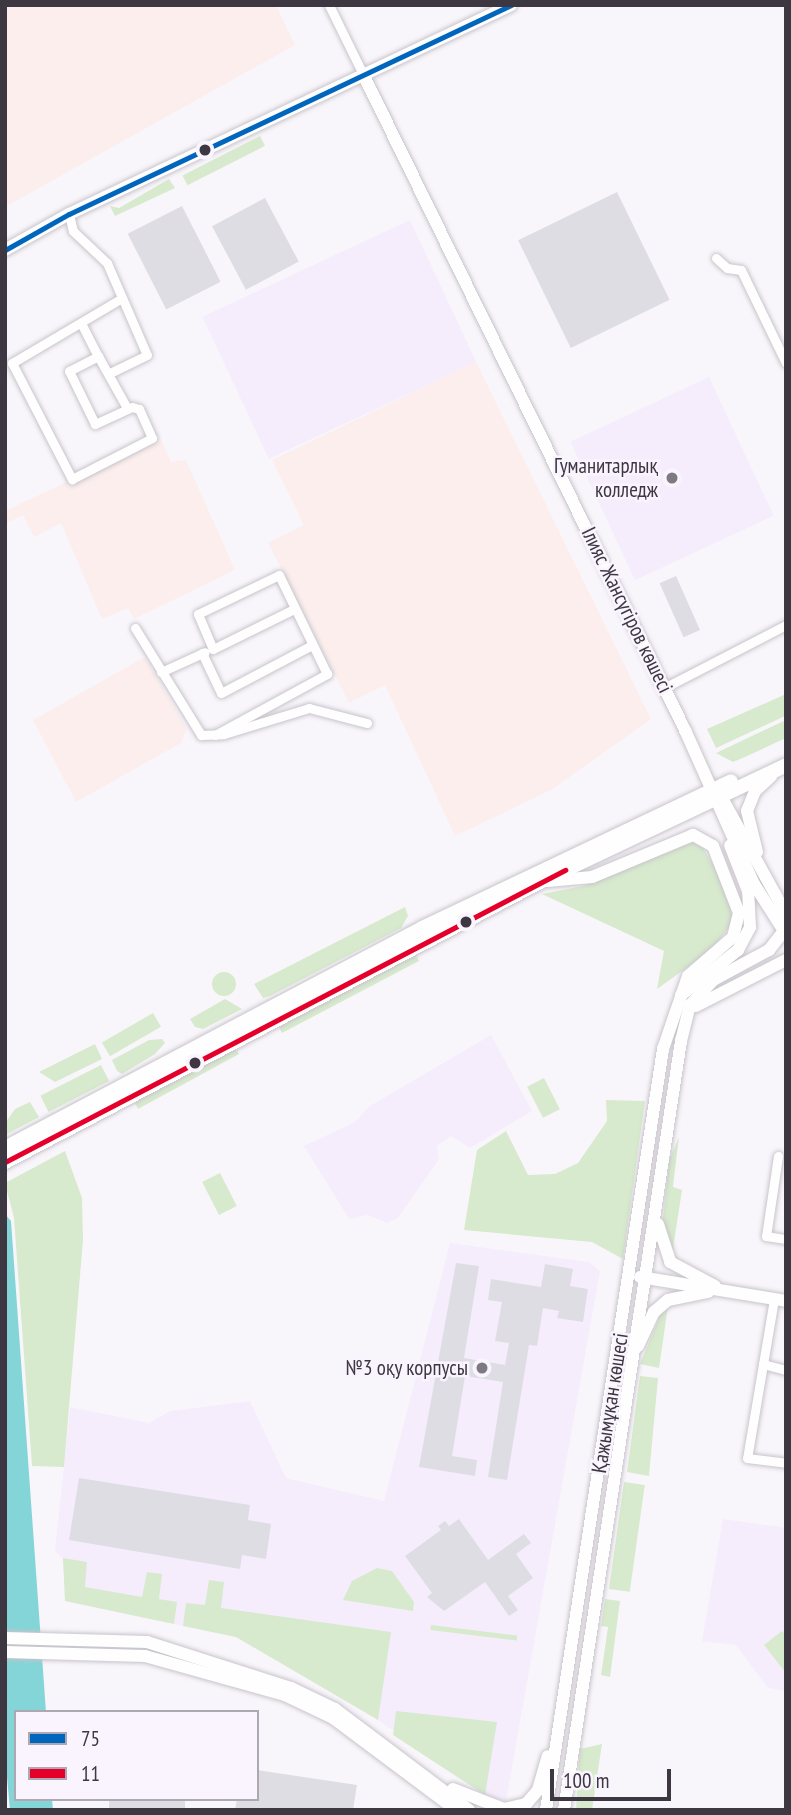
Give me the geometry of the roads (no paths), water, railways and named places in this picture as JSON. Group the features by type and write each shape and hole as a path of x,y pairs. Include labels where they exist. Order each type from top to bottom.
{"main road":[{"path":"5,250 69,214 511,5"},
{"name":"Ілияс Жансүгіров көшесі","path":"364,76 715,794"},
{"path":"5,1161 540,882 715,794 786,754"},
{"path":"5,1149 422,928 715,794 786,766"},
{"path":"762,873 747,811 755,791 786,766"},
{"path":"677,998 769,950 785,930 769,912 730,833 715,794"},
{"path":"715,794 786,914"},
{"path":"677,998 738,950 750,927 751,906 730,848 730,833"},
{"name":"Қажымұқан көшесі","path":"540,882 592,877 681,838 705,838 738,902 737,926 726,944 688,976 677,998 663,1052 546,1810"},
{"path":"685,1020 704,999 786,960"},
{"path":"685,1020 690,1005 712,981"},
{"name":"Қажымұқан көшесі","path":"566,1810 685,1020"},
{"path":"656,1213 670,1262 723,1291"},
{"path":"629,1275 780,1300"},
{"path":"635,1349 654,1312 668,1300 723,1291"},
{"path":"5,1638 96,1637 181,1649 335,1709 470,1810"},
{"path":"5,1652 95,1651 178,1663 309,1705 456,1810"},
{"path":"421,1771 474,1801 505,1810 526,1804 538,1790 563,1708"}],"street":[{"name":"Ілияс Жансүгіров көшесі","path":"329,5 364,76"},
{"path":"69,214 73,231 107,263 147,355 110,373"},
{"path":"716,258 741,270 786,363"},
{"path":"98,356 69,371 95,424 127,408 139,409 152,438 72,479 12,363 122,298"},
{"path":"81,323 127,408"},
{"path":"213,649 198,614 279,575 327,674 215,734"},
{"path":"161,672 294,610"},
{"path":"664,688 786,625"},
{"path":"135,628 201,735 215,734 309,708 367,723"},
{"path":"202,653 221,693 312,645"},
{"path":"778,1156 766,1236 786,1239"},
{"path":"780,1300 763,1364 747,1458 786,1463"},
{"path":"763,1364 786,1370"}],"water":[{"path":"5,1214 11,1221 46,1710 14,1710 14,1801 52,1801 53,1810 10,1810 5,1755"}],"place":[{"name":"Гуманитарлық колледж","path":"672,478"},
{"name":"№3 оқу корпусы","path":"482,1368"}]}
